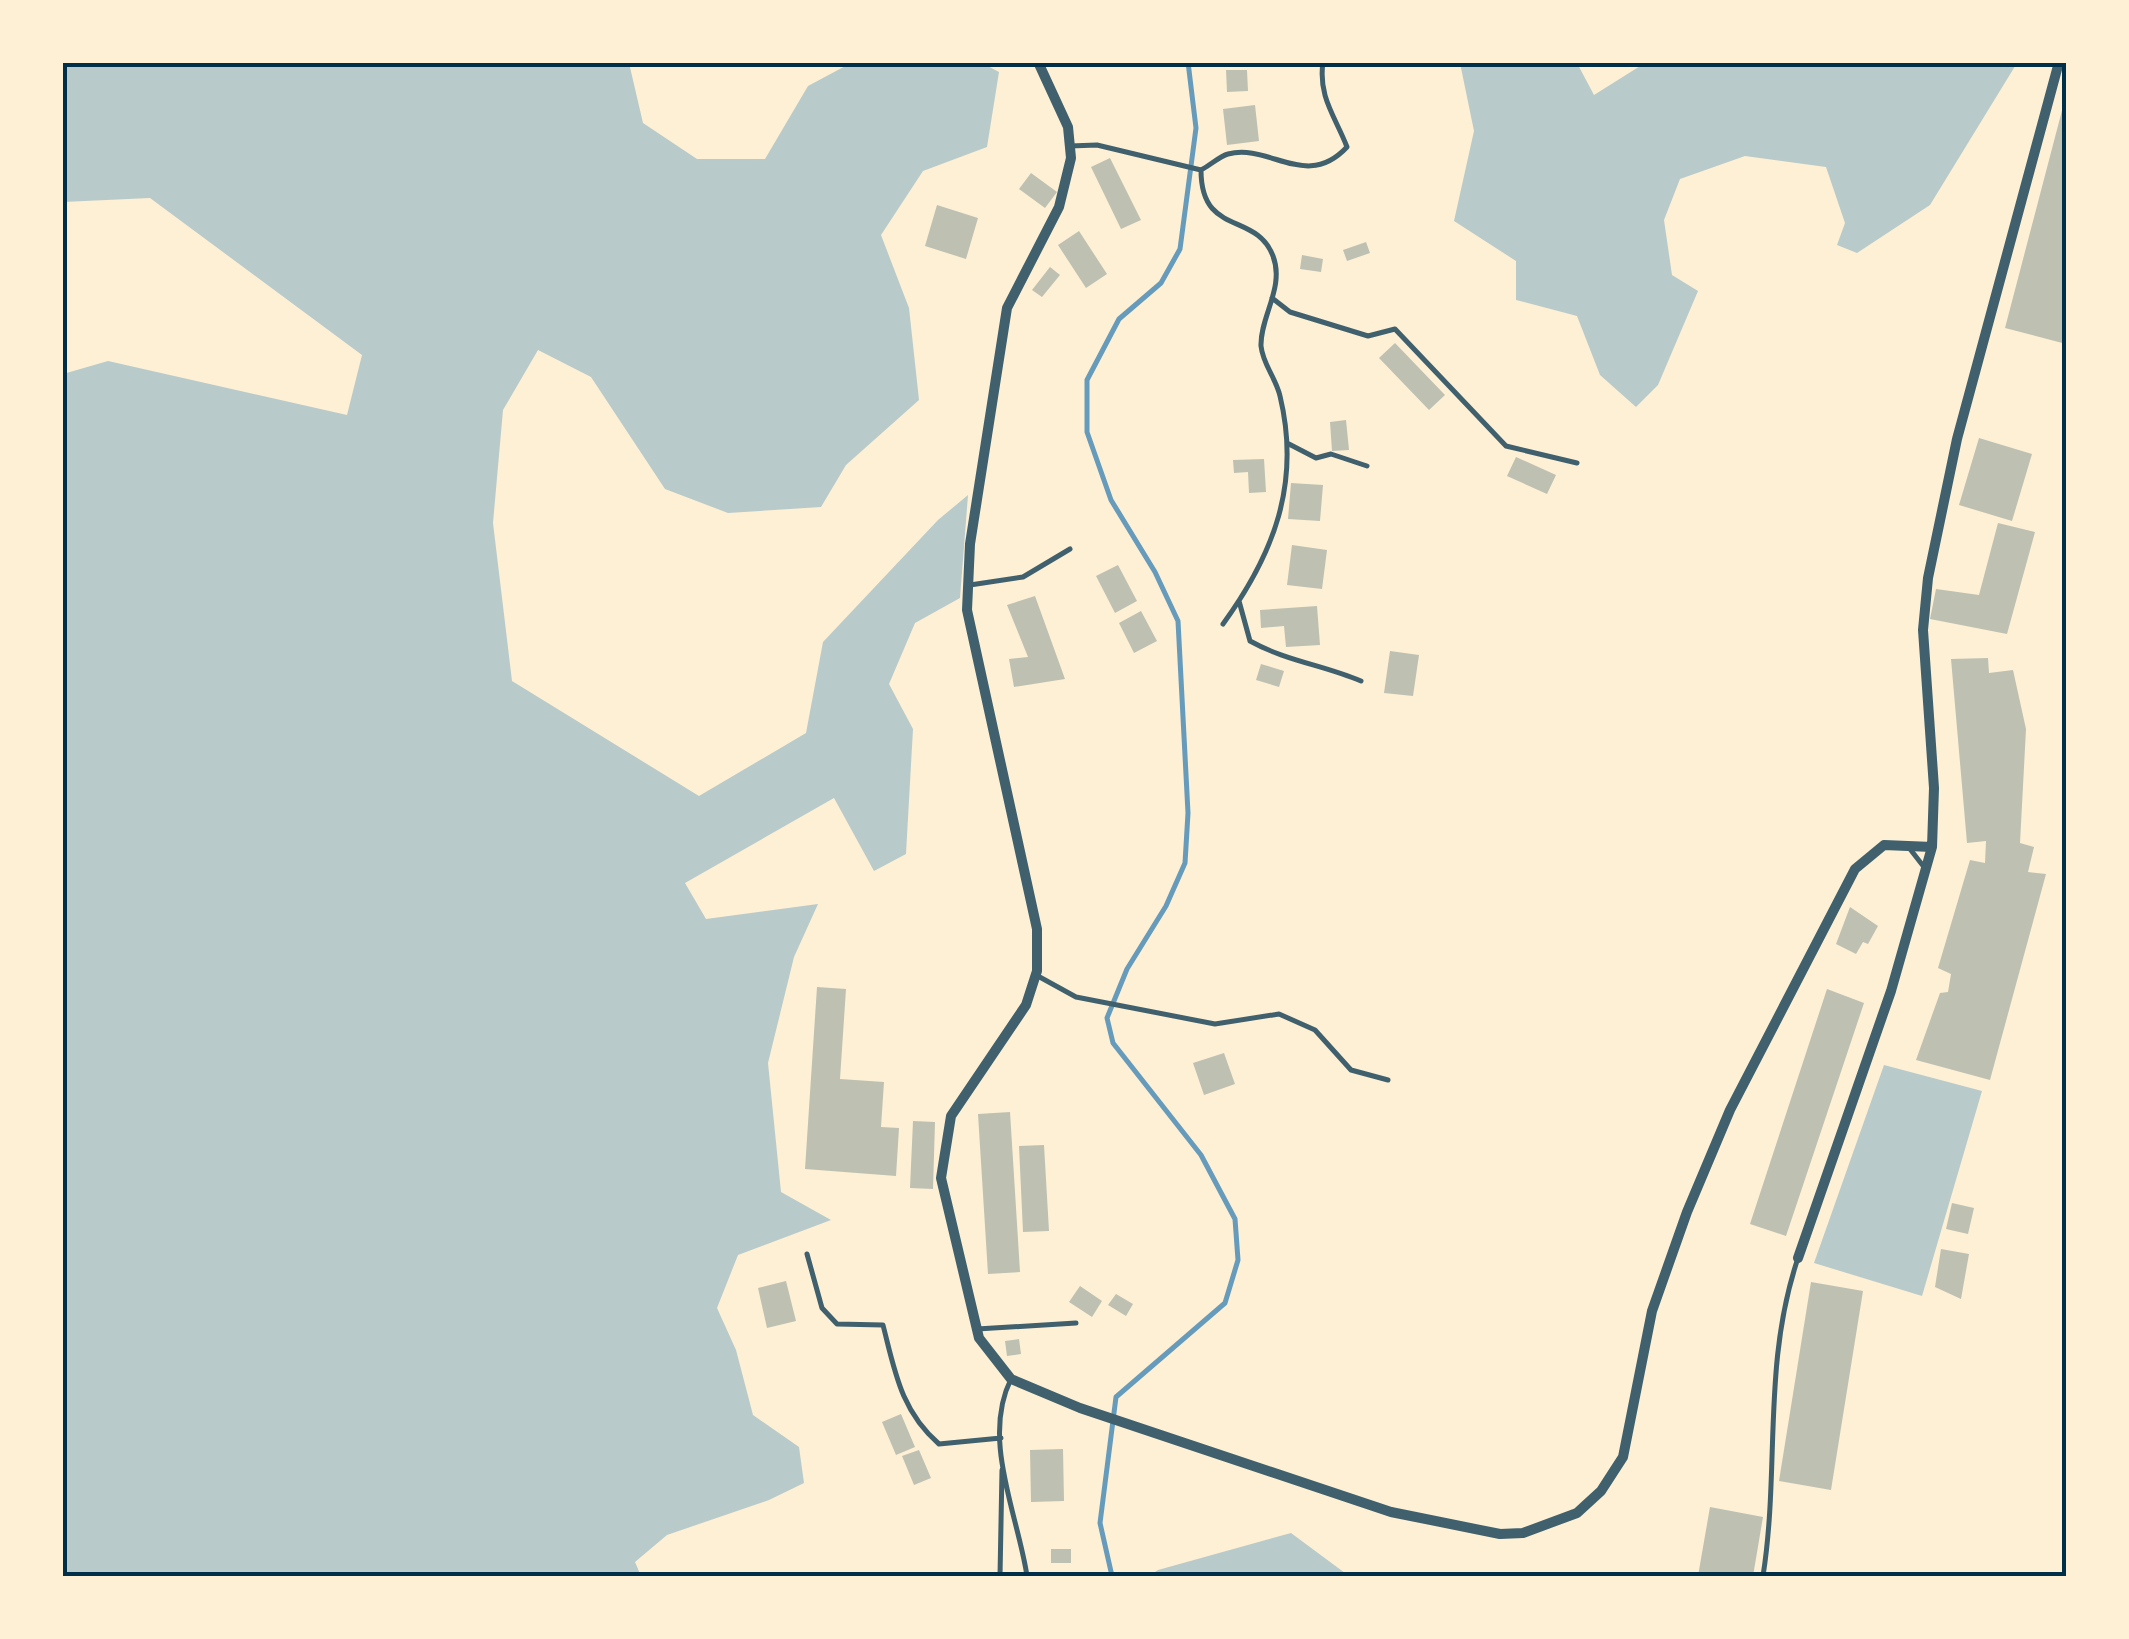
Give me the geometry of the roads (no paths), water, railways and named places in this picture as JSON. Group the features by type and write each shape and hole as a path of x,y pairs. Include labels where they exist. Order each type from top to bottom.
{"street":[{"path":"1038,62 1068,128 1070,146 1058,207 1008,308 970,544 966,610 1037,928 1036,974 1026,1005 951,1116 941,1178 977,1329 1010,1379 1080,1408 1391,1512 1500,1534 1562,1522 1601,1491 1623,1457 1652,1311 1730,1110 1855,868 1884,845 1932,846"},
{"path":"1798,1258 1891,991 1932,846 1934,788 1922,630 1928,578 1957,439 2059,62"}],"lane":[{"path":"1070,146 1097,145 1201,170 1230,154 1312,167 1334,161 1347,147 1326,109 1321,80 1323,62"},
{"path":"1201,170 1201,196 1216,215 1257,236 1273,255 1276,280 1261,344 1267,370 1280,392 1290,466 1282,503 1255,580 1223,624"},
{"path":"1272,298 1290,312 1368,336 1394,329 1506,446 1577,463"},
{"path":"1286,443 1316,458 1331,454 1368,466"},
{"path":"968,586 1023,577 1070,549"},
{"path":"1239,602 1250,641 1294,662 1320,664 1361,680"},
{"path":"1898,843 1918,854 1925,870"},
{"path":"1036,974 1076,996 1215,1024 1279,1014 1315,1030 1351,1070 1388,1080"},
{"path":"807,1254 822,1308 837,1324 883,1324 902,1401 921,1428 939,1444 1001,1438"},
{"path":"1763,1576 1771,1524 1772,1377 1786,1295 1798,1258"},
{"path":"977,1329 1076,1323"},
{"path":"1000,1576 1000,1401 1010,1379"},
{"path":"1002,1460 1028,1576"}],"waterway":[{"path":"1112,1576 1100,1523 1116,1397 1225,1303 1238,1260 1235,1219 1201,1155 1113,1043 1107,1018 1127,969 1166,906 1185,863 1188,813 1178,621 1155,572 1111,500 1087,432 1087,380 1119,319 1161,283 1180,249 1196,128 1188,62"}]}
